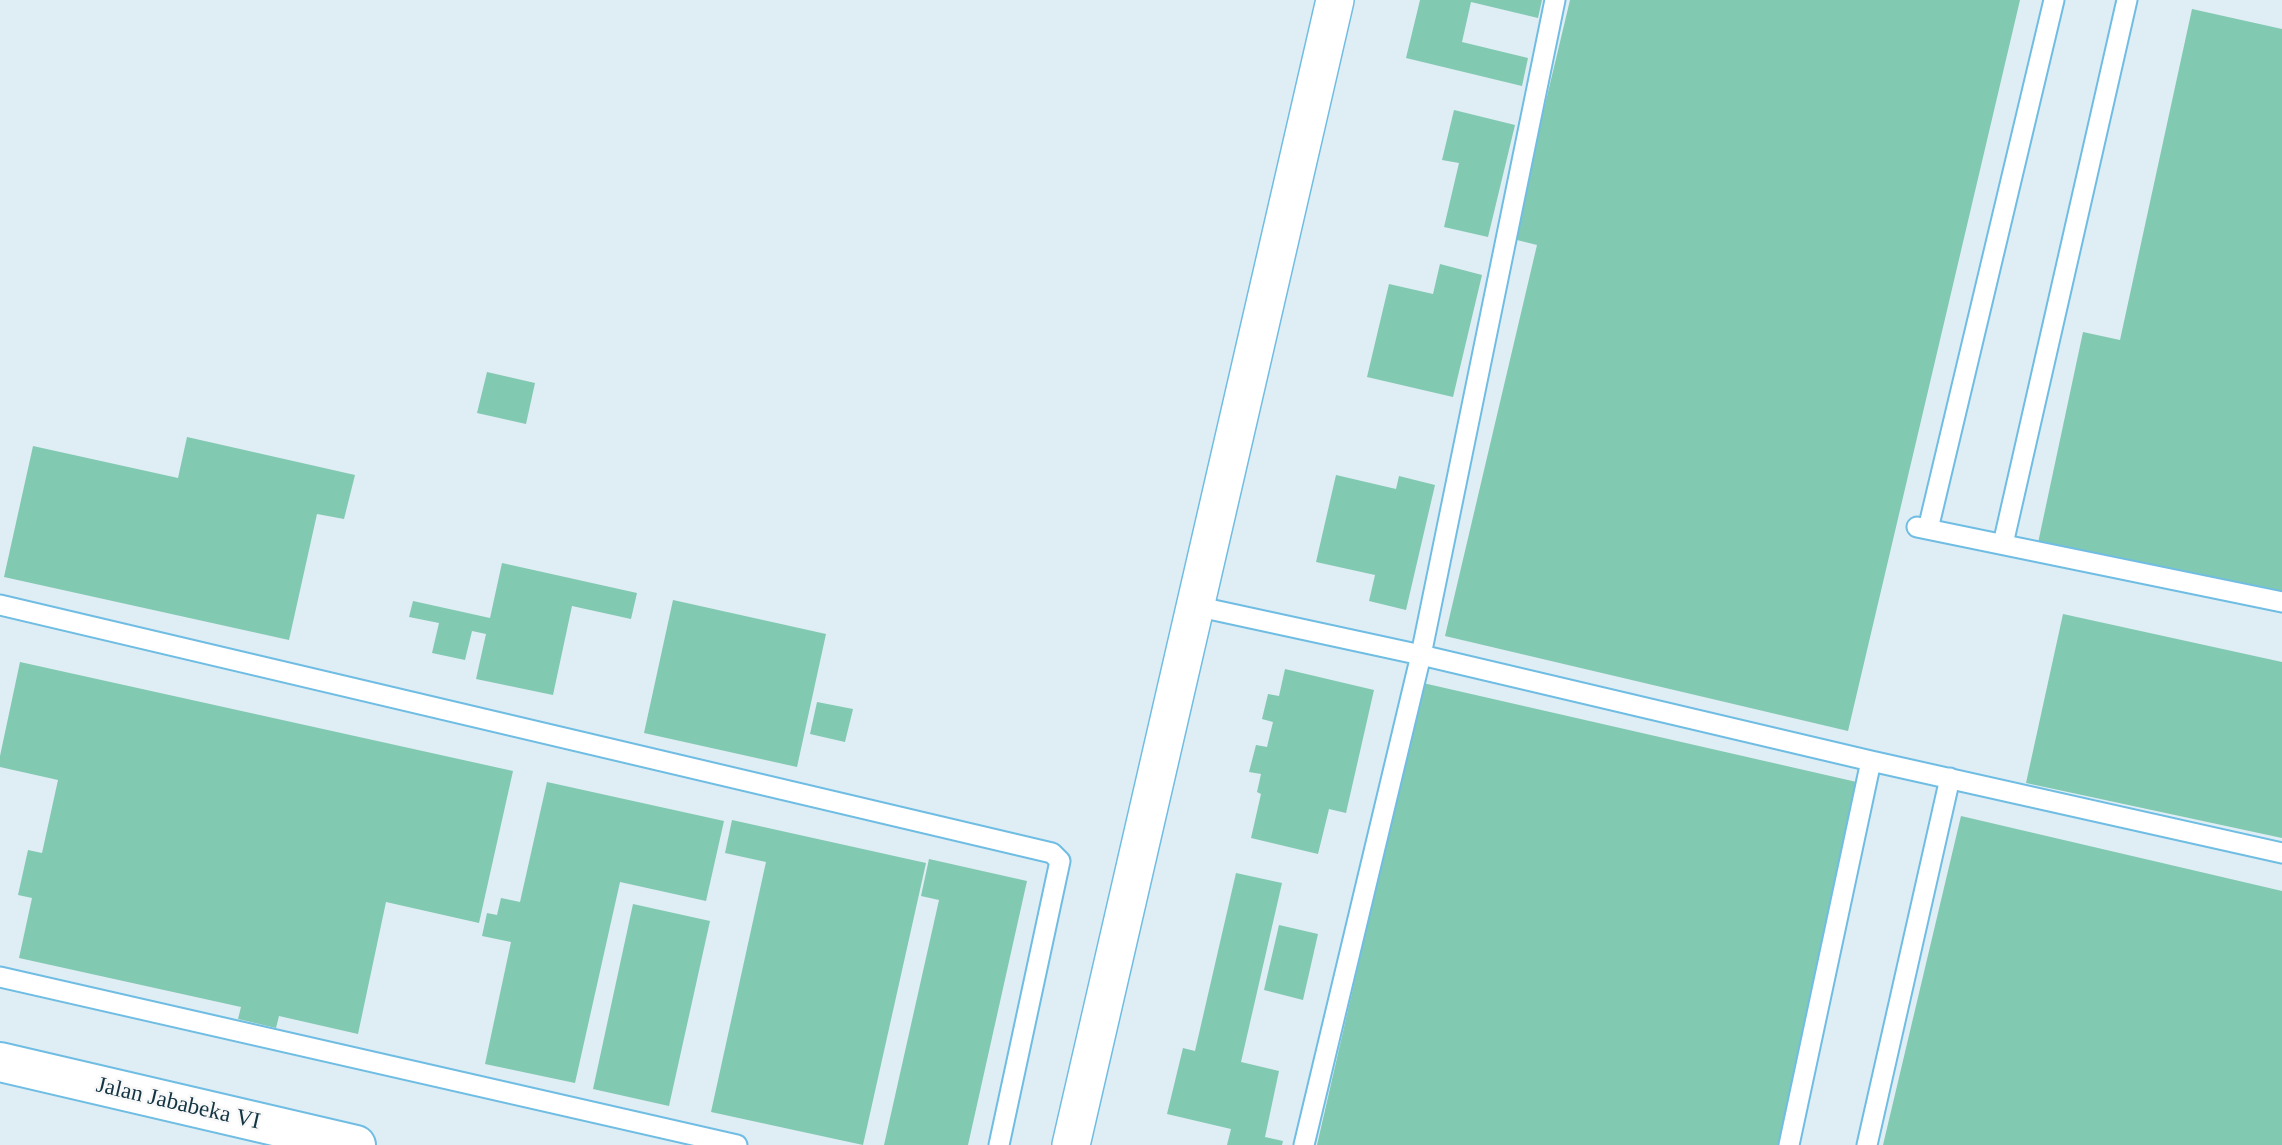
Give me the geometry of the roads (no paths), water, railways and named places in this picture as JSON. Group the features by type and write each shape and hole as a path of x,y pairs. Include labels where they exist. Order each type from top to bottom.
{"street":[{"path":"1071,1145 1335,0"},
{"name":"Jalan Jababeka VI","path":"0,1062 356,1145"}],"lane":[{"path":"1304,1145 1421,655 1555,0"},
{"path":"2054,0 1922,528 2282,602"},
{"path":"2003,544 2127,0"},
{"path":"0,606 1052,853 1060,861 999,1145"},
{"path":"1195,606 1421,655 1871,761 2282,853"},
{"path":"1789,1145 1871,761"},
{"path":"1867,1145 1950,778"},
{"path":"0,977 737,1145"}]}
